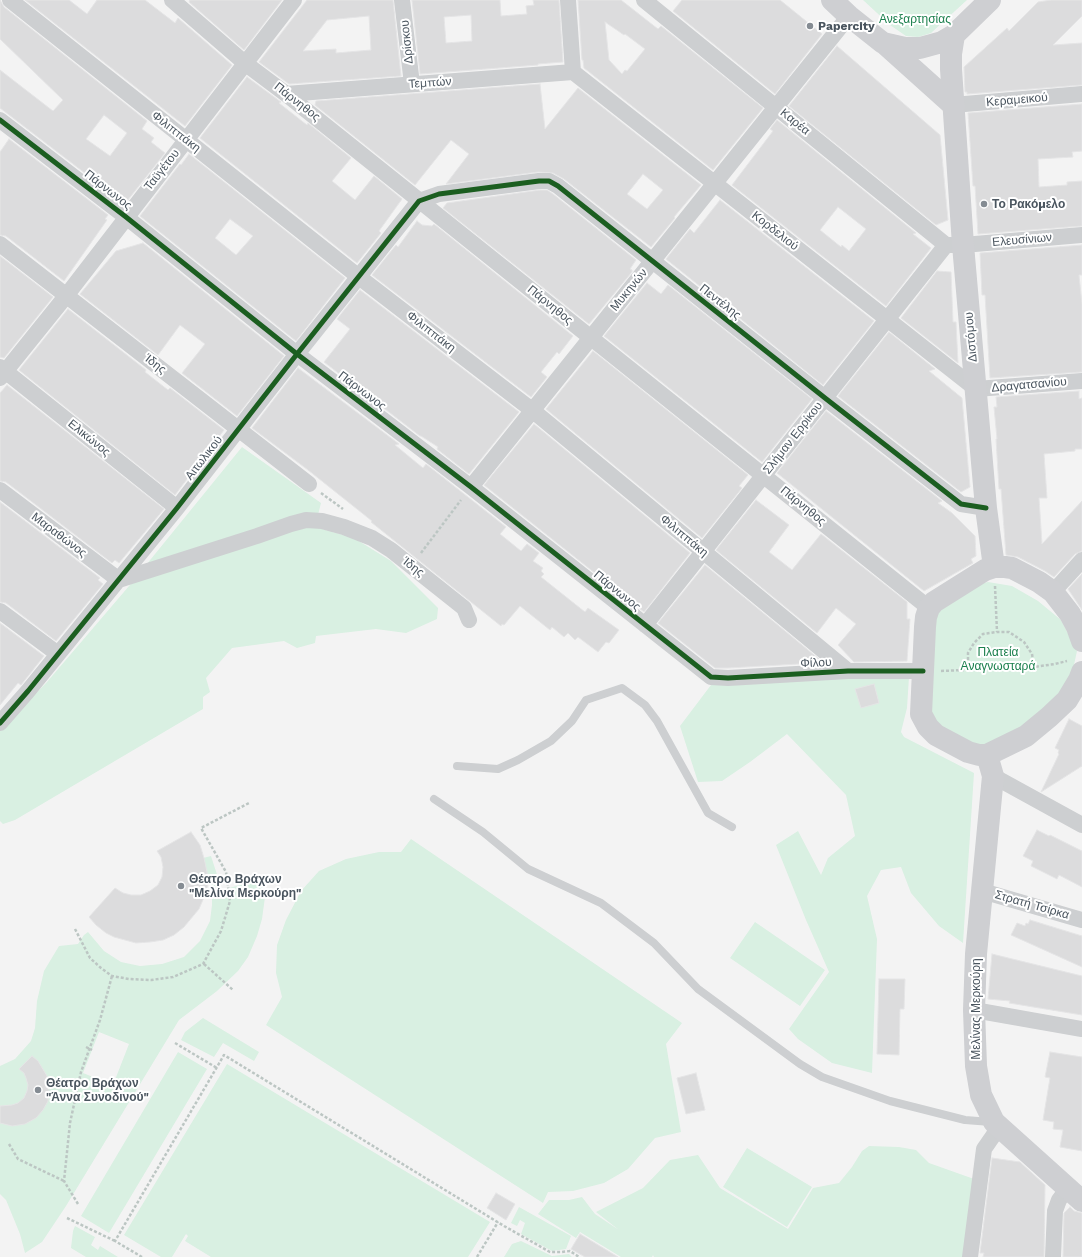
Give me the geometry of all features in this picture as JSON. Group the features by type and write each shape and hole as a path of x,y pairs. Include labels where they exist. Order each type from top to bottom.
{"street":[{"name":"Φιλιππάκη","path":"10,0 359,277 532,410 848,671"},
{"name":"Πάρνηθος","path":"172,0 246,64 286,94 929,608"},
{"name":"Ταϋγέτου","path":"2,372 66,296 294,0"},
{"name":"Δρίσκου","path":"402,0 412,84"},
{"path":"568,0 573,72"},
{"name":"Καρέα","path":"644,0 776,107 954,245"},
{"path":"832,0 849,16 883,43 953,106"},
{"path":"883,43 905,48 920,48 942,42 954,35 990,0"},
{"name":"Μυκηνών","path":"471,487 849,16"},
{"name":"Διστόμου","path":"954,35 951,54 954,245 976,389 986,508 994,567"},
{"name":"Τεμπών","path":"286,94 573,72"},
{"name":"Κορδελιού","path":"573,72 976,389"},
{"name":"Κεραµεικού","path":"953,106 1082,94"},
{"name":"Πάρνωνος","path":"0,120 126,217 297,354 471,487 712,678"},
{"name":"Πεντέλης","path":"419,201 440,194 549,181 558,186 961,504 986,508"},
{"name":"Αιτωλικού","path":"0,723 28,691 177,508 419,201"},
{"name":"Ελευσίνιων","path":"954,245 1082,235"},
{"name":"Ίδης","path":"0,244 309,484"},
{"name":"Σλήμαν Ερρίκου","path":"645,625 887,319 954,245"},
{"name":"Ελικώνος","path":"2,372 177,508"},
{"name":"Δραγατσανίου","path":"976,389 1082,381"},
{"name":"Μαραθώνος","path":"0,490 119,580"},
{"name":"Ίδης","path":"119,580 291,524 306,520 322,521 344,527 372,538 391,550 464,608 469,620"},
{"path":"1052,592 1082,560"},
{"path":"1076,666 1079,680 1067,700 1026,736 987,755 978,755 968,752 936,735 928,727 921,714 926,617 929,608 934,602 985,570 994,567 1012,568 1039,582 1052,592 1070,614 1082,641"},
{"path":"0,611 58,654"},
{"name":"Φίλου","path":"712,678 848,671 923,671"},
{"name":"Μελίνας Μερκούρη","path":"987,755 992,776 976,954 974,1010 976,1066 981,1095 997,1125 1075,1194"},
{"path":"992,776 1082,825"},
{"name":"Στρατή Τσίρκα","path":"982,890 1082,920"},
{"path":"974,1010 1082,1029"},
{"path":"970,1257 984,1149 997,1125"},
{"path":"1053,1257 1055,1211 1059,1200 1075,1194"}],"lane":[{"path":"457,766 498,768 518,760 551,741 572,721 586,700 622,688 645,705 658,721 708,813 732,827"},
{"path":"434,799 482,832 528,869 601,903 654,943 698,989 800,1064 822,1078 890,1101 965,1120 997,1125"}],"path":[{"path":"309,484 352,516 344,527"},
{"path":"411,566 471,487"},
{"path":"994,567 997,632"},
{"path":"968,670 968,653 974,643 984,634 997,632 1009,632 1024,642 1032,654 1034,667"},
{"path":"923,671 1034,667 1055,664 1076,666"},
{"path":"75,929 90,958 112,976 129,979 151,980 173,977 203,964 221,931 230,901 226,872 202,828 250,803"},
{"path":"203,964 233,990"},
{"path":"64,1181 70,1123 81,1072 91,1050 112,976"},
{"path":"175,1043 217,1068"},
{"path":"86,1047 91,1050"},
{"path":"115,1241 224,1055 498,1222 550,1252 570,1251 579,1257"},
{"path":"9,1144 18,1159 64,1181 78,1204"},
{"path":"67,1218 115,1241 142,1257"},
{"path":"476,1257 498,1222"}],"green space":[{"name":"Ανεξαρτησίας","path":"863,0 967,0 931,33 918,37 906,36 890,25"},
{"path":"242,447 321,503 315,527 354,538 391,561 438,608 437,619 406,633 376,629 316,636 315,643 297,648 284,641 232,648 206,678 210,692 203,697 203,709 15,820 3,824 0,821 0,730 47,682 129,586"},
{"name":"Πλατεία Αναγνωσταρά","path":"988,582 1012,586 1038,601 1061,620 1077,651 1072,674 1057,699 1026,730 984,748 931,724 932,620 941,609 970,587"},
{"path":"909,677 907,708 901,732 904,737 974,773 963,943 939,926 911,893 901,867 881,870 867,896 877,939 872,1073 832,1063 798,1039 789,1029 829,972 776,845 798,831 821,875 828,858 855,836 846,795 787,734 722,781 698,782 680,726 711,685 764,681"},
{"path":"411,839 682,1023 666,1044 681,1132 655,1138 628,1169 604,1183 573,1191 548,1192 543,1203 266,1025 282,997 276,973 277,945 286,920 301,891 319,871 346,859 379,852 401,852"},
{"path":"211,856 222,890 262,879 265,897 262,919 248,957 238,971 217,991 179,1020 66,1206 42,1242 25,1253 20,1234 6,1200 0,1194 0,1066 15,1059 31,1041 35,1028 37,1001 44,971 59,946 78,944 88,932 104,951 121,962 140,966 162,964 184,957 200,941 210,921 212,889 199,859","holes":["99,1032 129,1044 113,1085 83,1073"]},
{"path":"755,922 825,970 800,1006 730,958"},
{"path":"203,1018 259,1052 254,1061 223,1043 214,1057 181,1040 185,1032"},
{"path":"178,1052 207,1069 109,1233 81,1216"},
{"path":"227,1064 490,1222 468,1257 211,1257 185,1241 188,1236 186,1234 172,1257 161,1257 124,1235"},
{"path":"869,1146 899,1147 916,1150 929,1163 974,1179 965,1257 654,1257 653,1255 652,1257 621,1257 580,1232 576,1238 538,1214 549,1200 569,1200 582,1197 595,1214 619,1230 596,1212 643,1188 670,1160 698,1155 720,1188 788,1229 813,1188 839,1183 852,1167 862,1151"},
{"path":"747,1148 812,1187 787,1227 723,1187"},
{"path":"519,1207 571,1236 566,1249 552,1251 521,1234 525,1223 520,1220 517,1226 511,1223"},
{"path":"75,1226 95,1237 91,1245 98,1250 100,1246 118,1257 86,1257 71,1248"},
{"path":"521,1241 552,1256 569,1254 572,1257 504,1257 512,1244"}],"building":[{"path":"0,0 4,7 147,121 142,129 154,138 151,142 165,153 127,201 122,197 120,200 0,108 0,70 53,111 63,100 0,39","holes":["104,115 127,133 110,156 86,139"]},
{"path":"25,0 69,0 87,14 97,0 145,0 175,23 178,18 232,65 185,126"},
{"path":"190,0 282,0 244,50 189,2"},
{"path":"307,0 393,0 401,76 289,84 259,62","holes":["369,16 371,50 336,53 336,49 303,51 327,20"]},
{"path":"412,0 500,0 501,16 527,14 526,6 534,5 533,0 559,0 563,62 420,74","holes":["471,15 472,41 446,43 444,17"]},
{"path":"578,0 621,0 658,29 661,26 763,108 713,170 584,68 582,60","holes":["605,22 624,35 625,34 645,49 627,71 625,70 622,74 609,60"]},
{"path":"682,0 780,0 822,34 775,94 673,11"},
{"path":"1051,0 1082,0 1082,16 1053,45 1082,43 1082,85 967,94 967,92 965,92 964,67 1007,28 1009,31 1038,2"},
{"path":"837,46 940,135 948,220 936,225 789,106"},
{"path":"247,77 351,158 332,181 355,200 374,176 402,199 379,231 381,233 357,263 200,138"},
{"path":"540,84 545,129 578,88 701,185 651,247 564,179 553,173 538,172 446,184 469,154 451,140 415,185 315,105 316,101","holes":["643,174 663,190 647,209 627,194"]},
{"path":"1082,104 1082,151 1072,152 1073,157 1038,159 1039,187 1067,185 1067,182 1082,181 1082,226 978,234 968,113"},
{"path":"777,120 916,233 913,234 931,248 886,306 732,185 773,131 770,129","holes":["838,207 866,229 849,251 842,245 841,247 820,230"]},
{"path":"9,139 108,215 105,219 107,220 64,281 6,236 0,235 0,152"},
{"path":"189,154 345,278 296,341 140,216 180,164 181,165","holes":["230,219 253,236 236,255 215,238"]},
{"path":"547,190 553,194 636,260 630,269 632,272 589,324 443,208 447,203"},
{"path":"720,200 874,321 823,385 666,259 690,229 694,233"},
{"path":"417,221 422,225 432,226 434,224 573,336 559,354 557,352 541,372 547,377 531,397 372,275 396,245 398,247"},
{"path":"143,243 284,356 237,416 182,373 205,344 180,325 158,355 80,294 116,251"},
{"path":"1082,245 1082,275 1079,275 1082,304 1082,372 990,378 985,295 982,295 980,253"},
{"path":"0,256 53,297 4,358 0,357"},
{"path":"937,271 951,272 953,322 956,322 958,363 901,318"},
{"path":"647,283 661,294 668,285 812,399 762,462 604,336"},
{"path":"360,290 519,412 469,474 437,449 438,447 420,436 324,362 350,329 337,319"},
{"path":"68,309 146,370 145,372 168,390 170,388 224,430 175,495 19,370"},
{"path":"889,332 935,369 929,371 962,398 970,487 961,492 838,396"},
{"path":"593,351 748,475 739,486 742,488 702,538 546,409"},
{"path":"298,368 399,444 395,445 423,468 426,464 506,527 500,534 521,551 527,544 539,553 533,561 543,568 541,571 544,574 541,577 585,612 588,608 619,630 609,643 606,642 598,652 578,637 575,640 568,633 564,637 552,627 550,630 520,606 504,625 502,624 501,626 308,470 252,428"},
{"path":"7,385 164,509 119,563 115,560 112,563 6,482 0,481 0,393"},
{"path":"1079,391 1079,399 1082,398 1082,449 1044,454 1047,498 1039,498 1042,544 1082,501 1082,551 1075,554 1054,577 1018,557 1006,555 1001,489 999,489 994,407 997,407 996,397"},
{"path":"826,411 942,501 938,503 952,513 975,536 976,556 971,559 973,563 924,591 777,473"},
{"path":"534,424 690,553 644,612 484,485"},
{"path":"756,500 789,525 769,552 792,570 821,534 907,602 907,619 910,619 907,661 854,662 838,645 856,624 836,608 817,633 716,550"},
{"path":"0,502 100,578 98,580 103,584 56,641 6,603 0,602"},
{"path":"705,565 819,659 816,663 715,668 658,623"},
{"path":"1082,574 1082,610 1068,589"},
{"path":"0,623 44,656 21,685 18,683 0,705"},
{"path":"874,684 879,703 861,708 855,689"},
{"path":"1069,719 1082,726 1082,766 1041,792 1059,754 1059,750 1055,748"},
{"path":"1037,830 1082,851 1082,887 1059,875 1057,879 1031,866 1033,861 1023,856"},
{"name":"Θέατρο Βράχων \"Μελίνα Μερκούρη\"","path":"191,832 200,845 207,872 208,884 199,909 184,927 174,935 163,940 136,943 114,937 96,925 89,917 115,888 123,893 141,895 158,885 162,877 163,867 161,857 157,851"},
{"path":"1030,920 1082,936 1082,967 1011,935 1017,923 1025,926"},
{"path":"992,954 1082,976 1082,1015 1009,1003 1010,1001 988,999"},
{"path":"879,979 905,979 904,1009 900,1009 899,1055 877,1054"},
{"path":"1050,1052 1082,1057 1082,1151 1060,1147 1063,1130 1053,1129 1054,1122 1043,1120 1050,1078 1045,1077"},
{"name":"Θέατρο Βράχων \"Άννα Συνοδινού\"","path":"32,1056 38,1061 47,1076 49,1088 48,1101 36,1118 25,1124 12,1126 0,1123 0,1106 18,1103 24,1098 28,1085 24,1073 19,1069"},
{"path":"696,1073 705,1110 686,1114 677,1078"},
{"path":"992,1158 1020,1162 1045,1185 1044,1257 983,1257 984,1253 980,1253"},
{"path":"496,1193 515,1204 506,1220 487,1208"},
{"path":"1070,1207 1074,1211 1082,1213 1082,1257 1063,1257 1064,1213"},
{"path":"580,1234 618,1257 585,1257 571,1249"}],"cycle path":[{"path":"0,120 126,217 297,354 471,487 711,677 728,678 848,671 923,671"},
{"path":"0,723 28,691 177,508 419,201 439,194 539,181 549,181 558,186 961,504 986,508"}],"place":[{"name":"Papercity","path":"810,26"},
{"name":"Το Ρακόμελο","path":"984,204"},
{"name":"Θέατρο Βράχων \"Μελίνα Μερκούρη\"","path":"181,886"},
{"name":"Θέατρο Βράχων \"Άννα Συνοδινού\"","path":"38,1090"}]}
